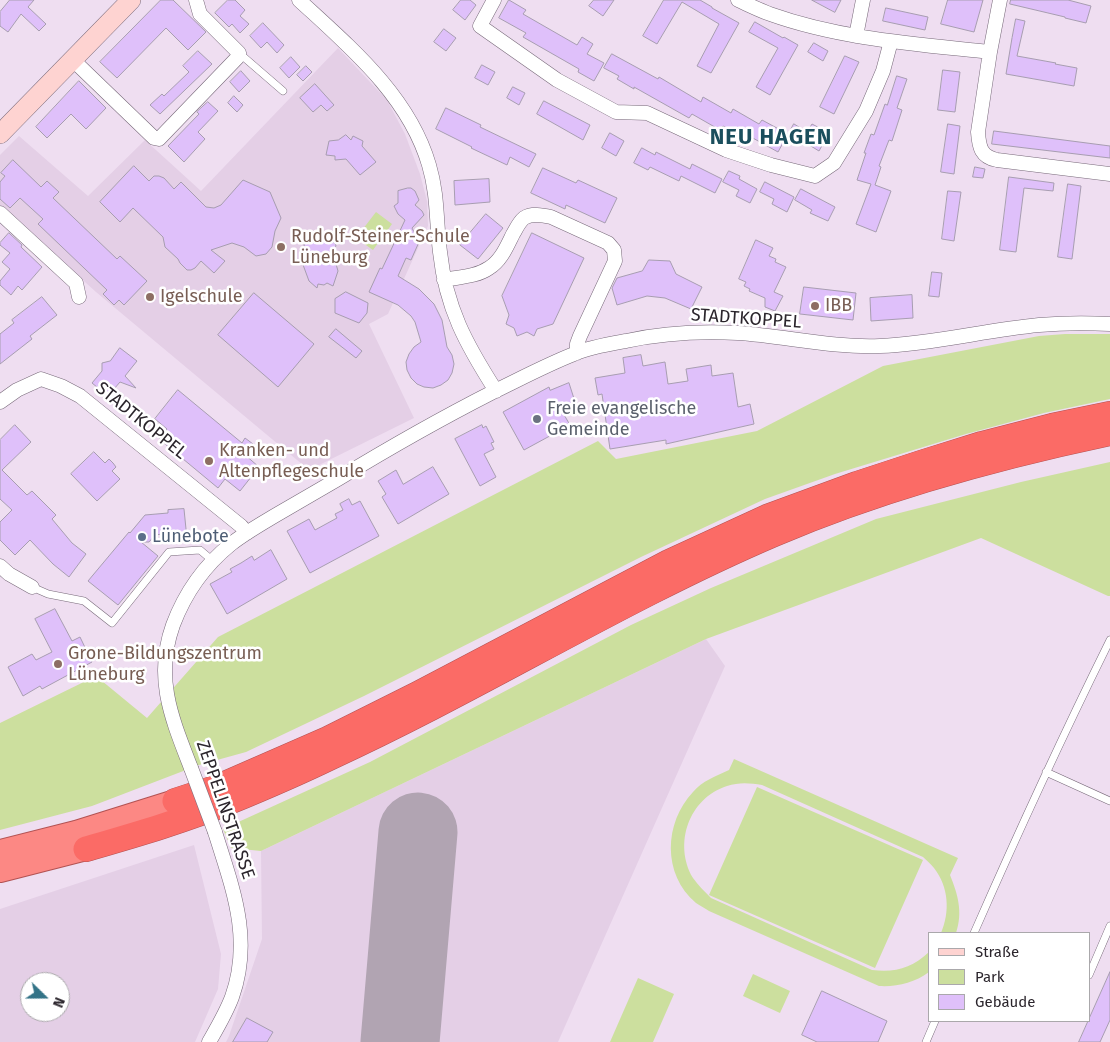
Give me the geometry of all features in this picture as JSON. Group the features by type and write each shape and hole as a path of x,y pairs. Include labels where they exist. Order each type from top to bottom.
{"highway":[{"path":"0,851 76,832 218,787 328,739 418,694 669,562 768,517 857,484 956,452 1052,426 1110,414"},
{"path":"0,871 137,834 228,802 332,757 432,708 677,579 775,534 861,501 922,481 986,462 1110,433"}],"main road":[{"path":"0,134 131,0"}],"street":[{"path":"73,60 154,138 159,139 237,58 239,53 200,14 196,0"},
{"path":"299,0 379,78 395,97 415,130 429,164 437,200 440,251 450,304 458,327 496,391"},
{"path":"494,0 480,26 557,80 616,112 647,113 726,150 771,165 815,176 834,163 866,111 883,71 891,41"},
{"path":"738,0 777,17 856,36 990,52"},
{"path":"856,36 863,0"},
{"path":"1000,0 978,132 978,143 981,150 985,155 997,160 1110,174"},
{"path":"0,213 76,283 79,297"},
{"path":"444,280 472,275 490,268 503,254 519,223 524,218 533,215 550,217 608,243 614,250 615,261 580,336 576,353"},
{"name":"STADTKOPPEL","path":"189,591 213,560 247,533 400,442 535,371 576,353 630,340 697,332 740,333 838,345 878,346 923,343 1037,325 1064,323 1110,324"},
{"name":"STADTKOPPEL","path":"0,402 17,390 41,378 80,396 241,526 247,533"},
{"path":"0,566 9,574 32,587"},
{"name":"ZEPPELINSTRASSE","path":"189,591 172,626 166,648 165,683 167,698 215,832 236,899 241,947 240,963 232,997 209,1042"}],"lane":[{"path":"239,53 283,91"},
{"path":"32,587 48,594 84,601 112,623 169,552 200,550 213,560"},
{"path":"974,932 1046,772 1110,640"},
{"path":"1046,772 1110,801"},
{"path":"1090,973 1110,926"},
{"path":"926,1042 935,1022"}],"shaded area":[{"name":"Rudolf-Steiner-Schule Lüneburg","path":"338,48 387,100 405,134 420,174 427,201 428,226 388,314 369,324 414,418 309,470 96,292 0,205 0,155 19,136 88,196 145,140 201,191"},
{"path":"706,639 725,666 558,1042 226,1042 262,939 261,851"},
{"path":"194,845 221,954 218,989 195,1042 0,1042 0,909"}],"green space":[{"path":"376,212 392,224 373,250 356,238"},
{"path":"1110,334 1110,399 1044,413 966,434 835,474 765,499 641,557 364,696 246,752 199,765 92,806 0,830 0,723 96,676 147,718 218,637 598,441 616,459 757,431 883,366 1039,336"},
{"path":"1110,462 1110,596 981,538 706,639 261,851 231,848 223,829 370,762 631,625 711,588 876,519 1021,482"},
{"path":"734,759 958,858 950,875 959,904 959,918 956,932 941,932 947,908 945,891 939,875 923,857 762,785 749,783 727,786 714,792 694,811 688,824 685,837 687,865 693,878 711,898 872,970 888,971 910,966 928,953 928,973 905,984 879,986 709,911 696,903 677,878 672,863 672,833 676,818 683,804 693,792 710,779 729,770"},
{"path":"757,787 923,860 875,968 709,895"},
{"path":"753,974 790,991 780,1013 743,996"},
{"path":"638,978 674,994 653,1042 610,1042"}],"building":[{"path":"10,0 34,0 28,7 46,24 39,31 21,14 8,32 0,26 0,12"},
{"path":"161,0 173,0 206,32 188,50 166,28 117,78 100,62"},
{"path":"228,0 235,0 245,10 240,16 249,24 240,33 232,24 229,27 215,13"},
{"path":"461,0 470,0 476,5 465,20 453,10"},
{"path":"509,0 526,10 523,14 577,45 582,37 593,44 587,54 604,63 594,81 578,72 579,69 523,37 526,33 499,18"},
{"path":"594,0 614,0 603,16 589,6"},
{"path":"664,0 700,0 739,23 711,73 697,66 719,24 682,2 657,44 643,36"},
{"path":"812,0 841,0 835,12"},
{"path":"948,0 983,0 974,32 941,24"},
{"path":"1011,0 1068,0 1091,6 1086,23 1010,4"},
{"path":"886,8 928,17 925,30 883,21"},
{"path":"1016,19 1025,21 1017,56 1077,68 1074,86 1006,74"},
{"path":"755,22 798,45 770,95 756,87 778,48 749,32"},
{"path":"263,23 284,45 277,53 267,42 261,48 250,36"},
{"path":"444,29 456,38 446,51 434,42"},
{"path":"814,43 828,51 823,61 808,52"},
{"path":"198,51 212,64 160,114 150,105 162,94 164,96 189,72 183,66"},
{"path":"612,54 658,79 659,77 701,102 703,97 731,113 733,109 759,124 762,120 788,134 778,152 751,137 749,141 723,126 720,130 692,114 689,118 617,79 619,76 604,68"},
{"path":"845,56 859,62 834,114 820,107"},
{"path":"291,57 300,67 289,78 280,68"},
{"path":"482,65 495,72 488,85 475,78"},
{"path":"306,66 312,72 303,81 297,75"},
{"path":"943,70 960,72 955,112 938,110"},
{"path":"241,71 250,81 239,92 230,82"},
{"path":"897,76 907,79 897,108 902,110 892,141 889,140 879,166 881,167 875,185 891,191 876,232 856,224 871,184 857,180 871,134 874,135"},
{"path":"79,81 106,108 86,129 71,114 47,138 36,127"},
{"path":"315,84 334,105 327,111 321,105 313,112 300,98"},
{"path":"513,87 525,93 519,105 507,98"},
{"path":"234,96 243,105 237,112 228,103"},
{"path":"544,101 590,125 583,140 537,114"},
{"path":"208,102 218,111 198,132 205,139 184,162 168,146"},
{"path":"446,108 536,154 529,167 510,157 507,165 436,129"},
{"path":"794,124 807,132 812,124 829,133 819,151 801,140 798,145 786,139"},
{"path":"948,124 960,126 954,174 941,172"},
{"path":"994,131 1110,146 1110,158 992,144"},
{"path":"610,133 624,141 616,156 602,148"},
{"path":"346,135 351,140 353,136 363,141 362,146 376,162 360,175 346,159 335,160 335,156 326,155 329,141 338,140"},
{"path":"642,148 655,155 656,152 690,169 692,164 722,179 715,193 681,176 679,181 650,167 648,170 634,163"},
{"path":"13,160 41,187 47,181 59,192 53,198 117,259 120,256 147,281 124,305 119,300 114,305 103,294 107,290 38,224 43,219 20,198 10,208 0,199 0,182 5,176 1,173"},
{"path":"134,166 149,181 154,176 159,176 164,178 174,189 181,182 206,207 214,208 221,205 243,180 270,192 281,218 275,231 272,247 266,254 256,256 244,247 232,243 211,250 225,261 214,273 201,261 195,268 187,270 165,247 163,237 133,208 120,222 100,202"},
{"path":"975,167 985,169 983,178 973,177"},
{"path":"543,168 576,183 578,180 617,198 605,223 566,205 565,209 531,193"},
{"path":"729,171 740,176 739,179 757,189 750,203 736,196 739,190 723,182"},
{"path":"1009,177 1054,183 1053,191 1024,188 1016,252 1000,250"},
{"path":"489,179 490,202 455,205 454,181"},
{"path":"765,182 794,197 787,212 772,204 774,199 760,192"},
{"path":"1068,184 1081,186 1072,259 1058,257"},
{"path":"408,188 415,191 419,200 415,205 424,215 412,228 419,242 411,260 406,258 398,276 419,289 434,304 442,320 447,347 452,355 454,364 448,380 433,388 417,384 407,370 406,362 409,354 421,342 415,322 411,316 398,305 369,292 405,220 398,214 394,206 398,203 398,191"},
{"path":"801,189 835,207 828,221 810,213 812,210 795,200"},
{"path":"948,191 961,192 954,241 942,239"},
{"path":"486,214 503,228 478,259 460,245"},
{"path":"9,233 42,267 22,290 18,286 11,295 0,285 0,281 10,269 2,262 10,253 0,243"},
{"path":"319,233 328,236 336,245 335,249 339,260 336,264 338,271 333,286 327,283 324,285 318,284 317,288 309,281 302,262 305,239"},
{"path":"532,233 584,258 553,324 537,329 534,336 527,332 517,336 514,328 506,324 509,315 502,296"},
{"path":"756,240 773,248 769,256 776,259 775,262 786,267 774,292 783,296 775,311 765,307 765,298 749,291 750,289 744,286 746,282 739,279"},
{"path":"649,260 670,261 676,274 702,287 691,309 665,298 647,296 617,305 612,288 617,278 642,271"},
{"path":"932,272 942,273 939,297 929,296"},
{"path":"804,287 856,293 853,320 800,314"},
{"path":"346,292 368,303 367,313 359,323 335,313 335,299"},
{"path":"254,293 314,344 278,387 218,335"},
{"path":"912,295 913,318 871,321 870,298"},
{"path":"42,297 57,315 30,336 32,339 0,364 0,334 14,323 12,320"},
{"path":"336,329 362,351 356,358 329,337"},
{"path":"120,348 137,361 125,376 136,388 120,382 108,396 92,383 102,371 102,363 110,361"},
{"path":"641,355 643,366 665,362 668,384 688,381 686,369 711,365 712,376 733,373 738,407 750,404 754,424 666,444 666,440 610,449 602,394 598,395 595,378 625,373 623,358"},
{"name":"Freie evangelische Gemeinde","path":"569,383 577,408 563,413 570,425 524,450 503,412 549,387 550,390"},
{"path":"178,390 242,443 245,438 253,444 244,454 259,467 240,491 225,479 218,488 159,439 167,429 155,419"},
{"path":"15,425 31,442 2,470 27,495 32,491 56,515 52,519 72,543 86,554 69,577 53,564 30,540 15,555 0,540 0,522 12,510 0,499 0,440"},
{"path":"482,425 483,428 486,426 494,442 491,443 494,449 484,454 496,477 480,486 455,439"},
{"path":"94,452 105,463 109,459 113,463 116,467 112,471 120,479 97,501 71,474"},
{"path":"433,467 449,494 398,524 382,497 386,494 378,481 396,470 403,484"},
{"path":"349,499 352,505 360,501 379,536 310,573 287,531 309,519 315,530 337,518 335,514 343,510 340,504"},
{"path":"184,509 187,539 170,540 170,533 155,535 149,542 141,542 158,556 118,605 88,581 145,515 168,513 168,510"},
{"path":"271,550 287,579 227,614 210,584 232,572 230,569 252,556 254,560"},
{"path":"55,609 72,641 80,637 92,662 42,689 40,686 23,696 8,667 32,654 36,660 52,652 35,619"},
{"path":"1110,972 1110,1020 1100,1042 1079,1042 1088,1022 1090,1022 1090,1017"},
{"path":"822,991 887,1021 878,1042 817,1042 802,1035"},
{"path":"247,1018 273,1032 267,1042 233,1042"}],"runway":[{"path":"400,1042 418,832"}],"place":[{"name":"Rudolf-Steiner-Schule Lüneburg","path":"281,247"},
{"name":"Igelschule","path":"150,297"},
{"name":"IBB","path":"815,306"},
{"name":"Freie evangelische Gemeinde","path":"537,419"},
{"name":"Kranken- und Altenpflegeschule","path":"209,461"},
{"name":"Lünebote","path":"142,537"},
{"name":"Grone-Bildungszentrum Lüneburg","path":"58,664"}],"district":[{"name":"NEU HAGEN","path":"771,138"}]}
